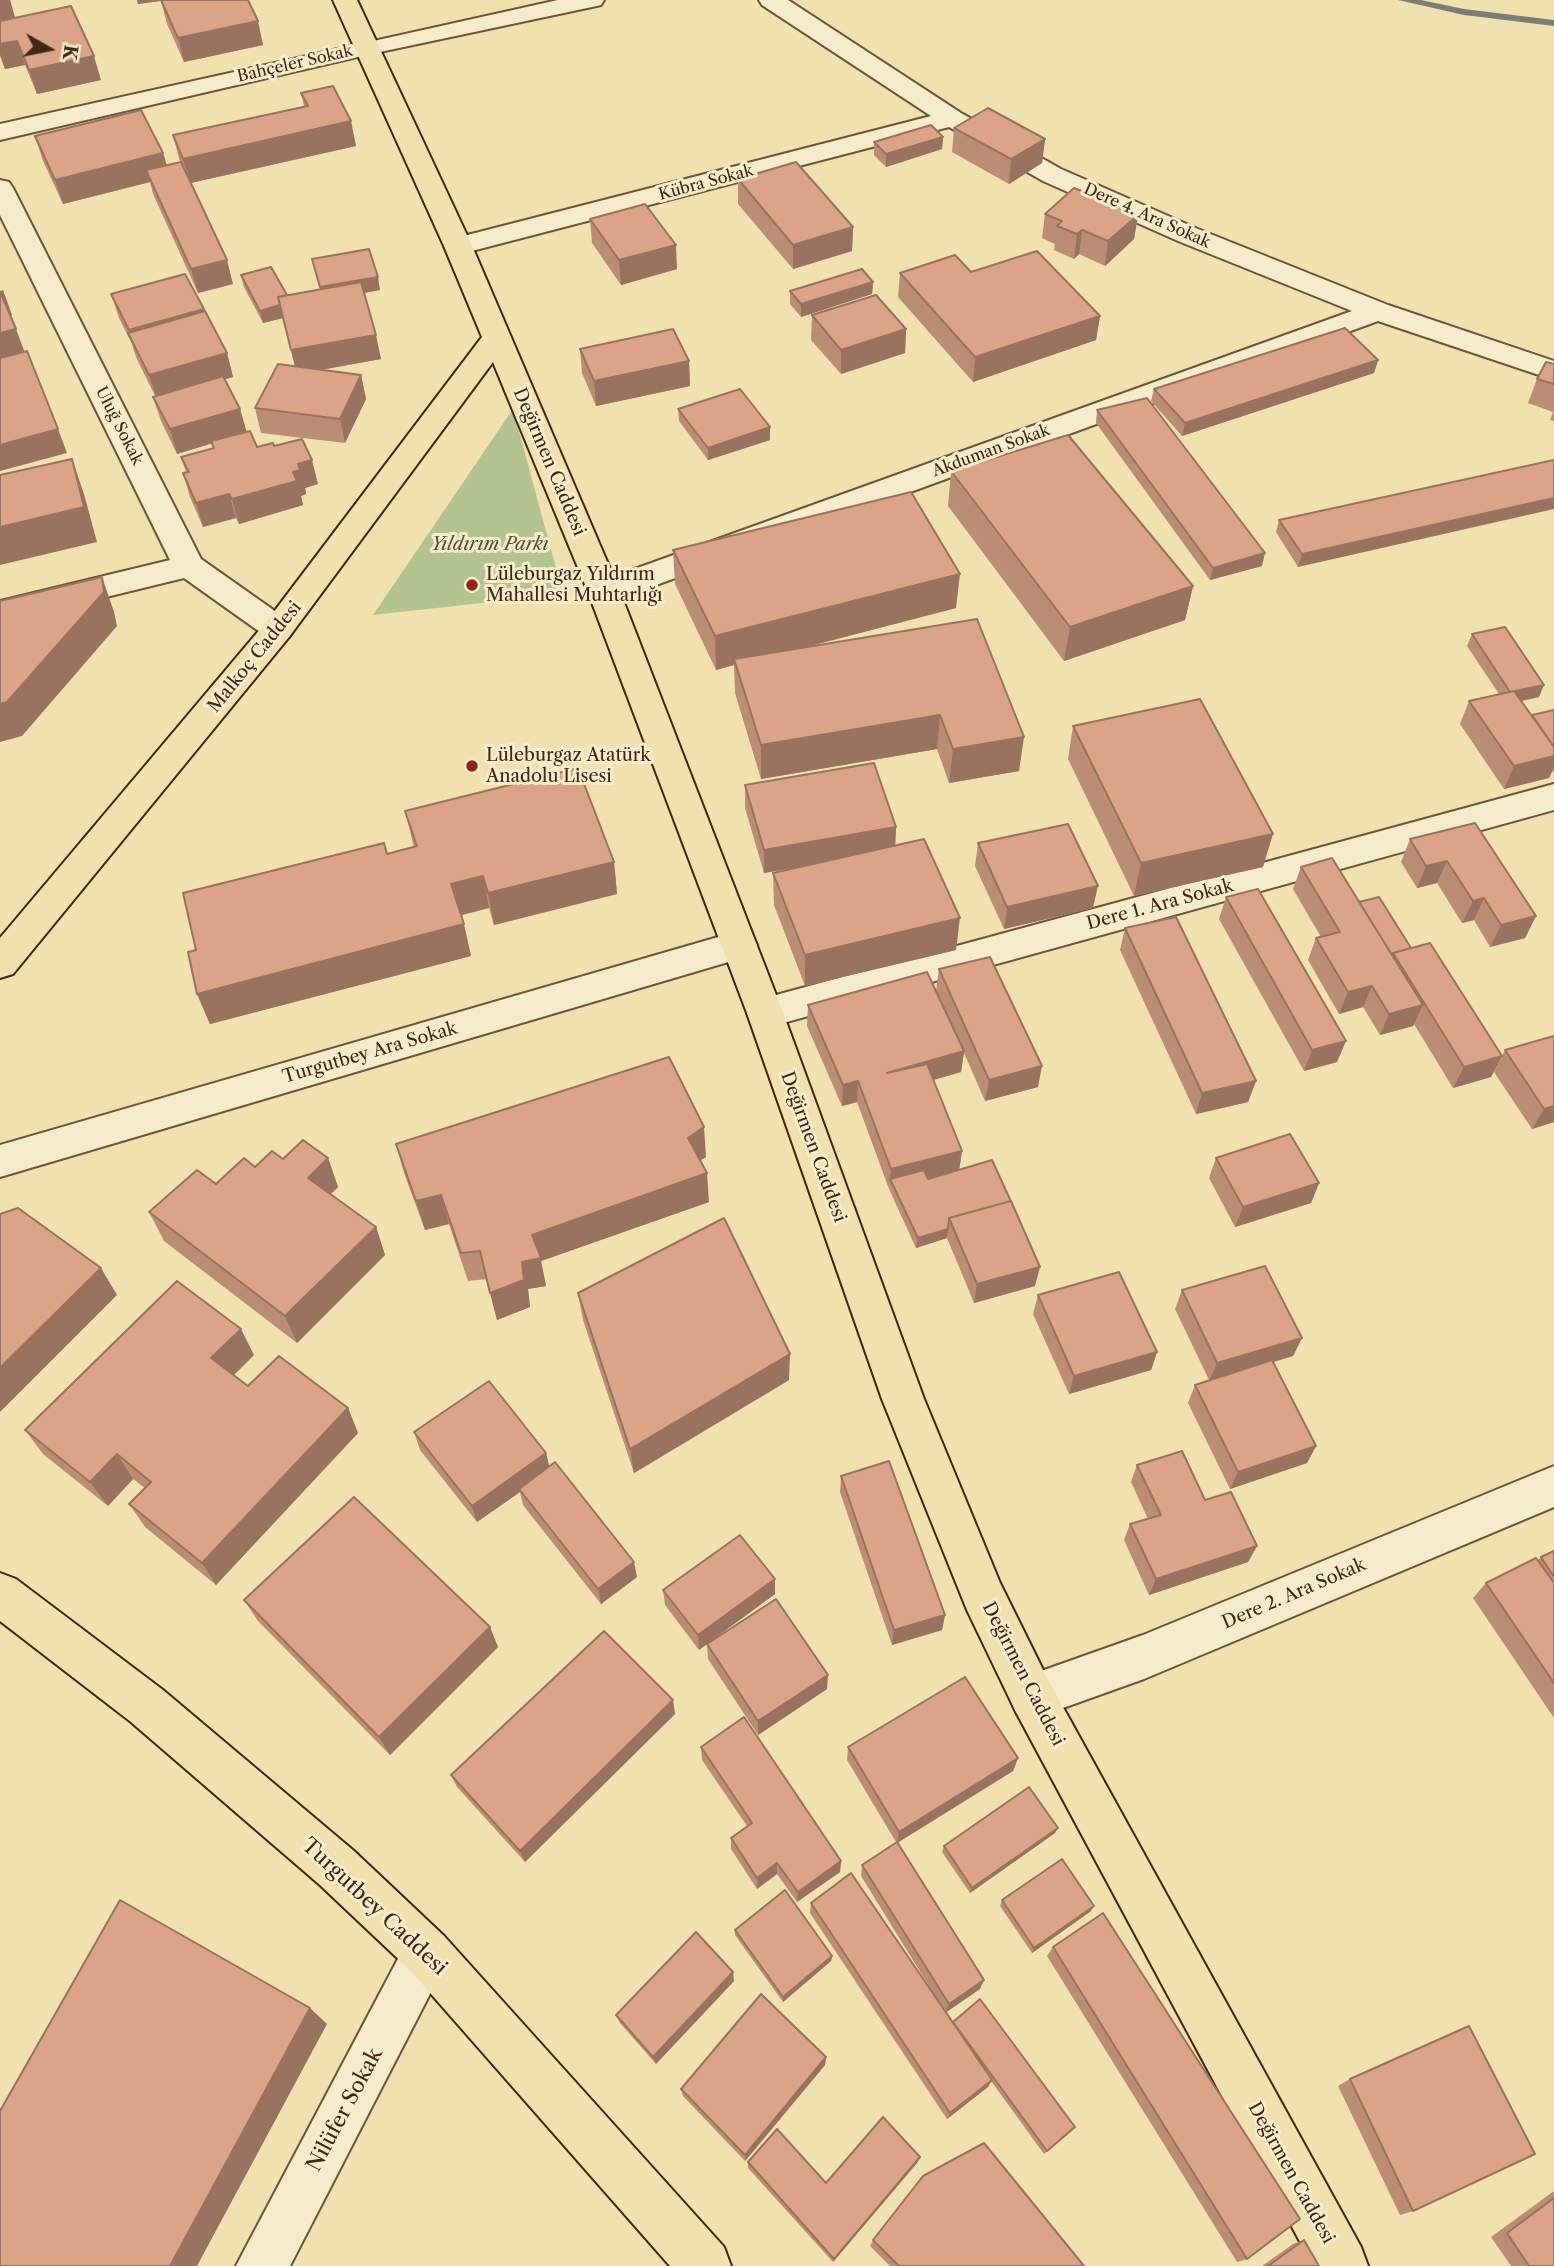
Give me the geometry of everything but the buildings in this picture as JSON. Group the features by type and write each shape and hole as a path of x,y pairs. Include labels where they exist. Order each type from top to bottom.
{"main road":[{"name":"Değirmen Caddesi","path":"345,0 458,247 604,592 765,1013 903,1399 983,1595 1032,1696 1342,2266"},
{"name":"Malkoç Caddesi","path":"0,964 278,629 496,338"},
{"name":"Turgutbey Caddesi","path":"0,1594 146,1706 337,1868 427,1953 705,2266"}],"street":[{"name":"Bahçeler Sokak","path":"0,132 366,47 592,0"},
{"name":"Dere 4. Ara Sokak","path":"771,0 953,118 1052,175 1188,235 1378,311 1554,371"},
{"name":"Kübra Sokak","path":"458,247 953,118"},
{"name":"Uluğ Sokak","path":"0,188 13,244 189,566 278,629"},
{"name":"Akduman Sokak","path":"604,592 1378,311"},
{"path":"0,612 189,566"},
{"name":"Dere 1. Ara Sokak","path":"765,1013 1554,797"},
{"name":"Turgutbey Ara Sokak","path":"0,1161 739,945"},
{"name":"Dere 2. Ara Sokak","path":"1032,1696 1144,1657 1554,1486"},
{"name":"Nilüfer Sokak","path":"262,2266 427,1953"}],"green space":[{"name":"Yıldırım Parkı","path":"513,409 563,594 373,615"}],"waterway":[{"path":"1404,0 1464,12 1554,23"}],"place":[{"name":"Lüleburgaz Yıldırım Mahallesi Muhtarlığı","path":"472,585"},
{"name":"Lüleburgaz Atatürk Anadolu Lisesi","path":"472,766"}]}
